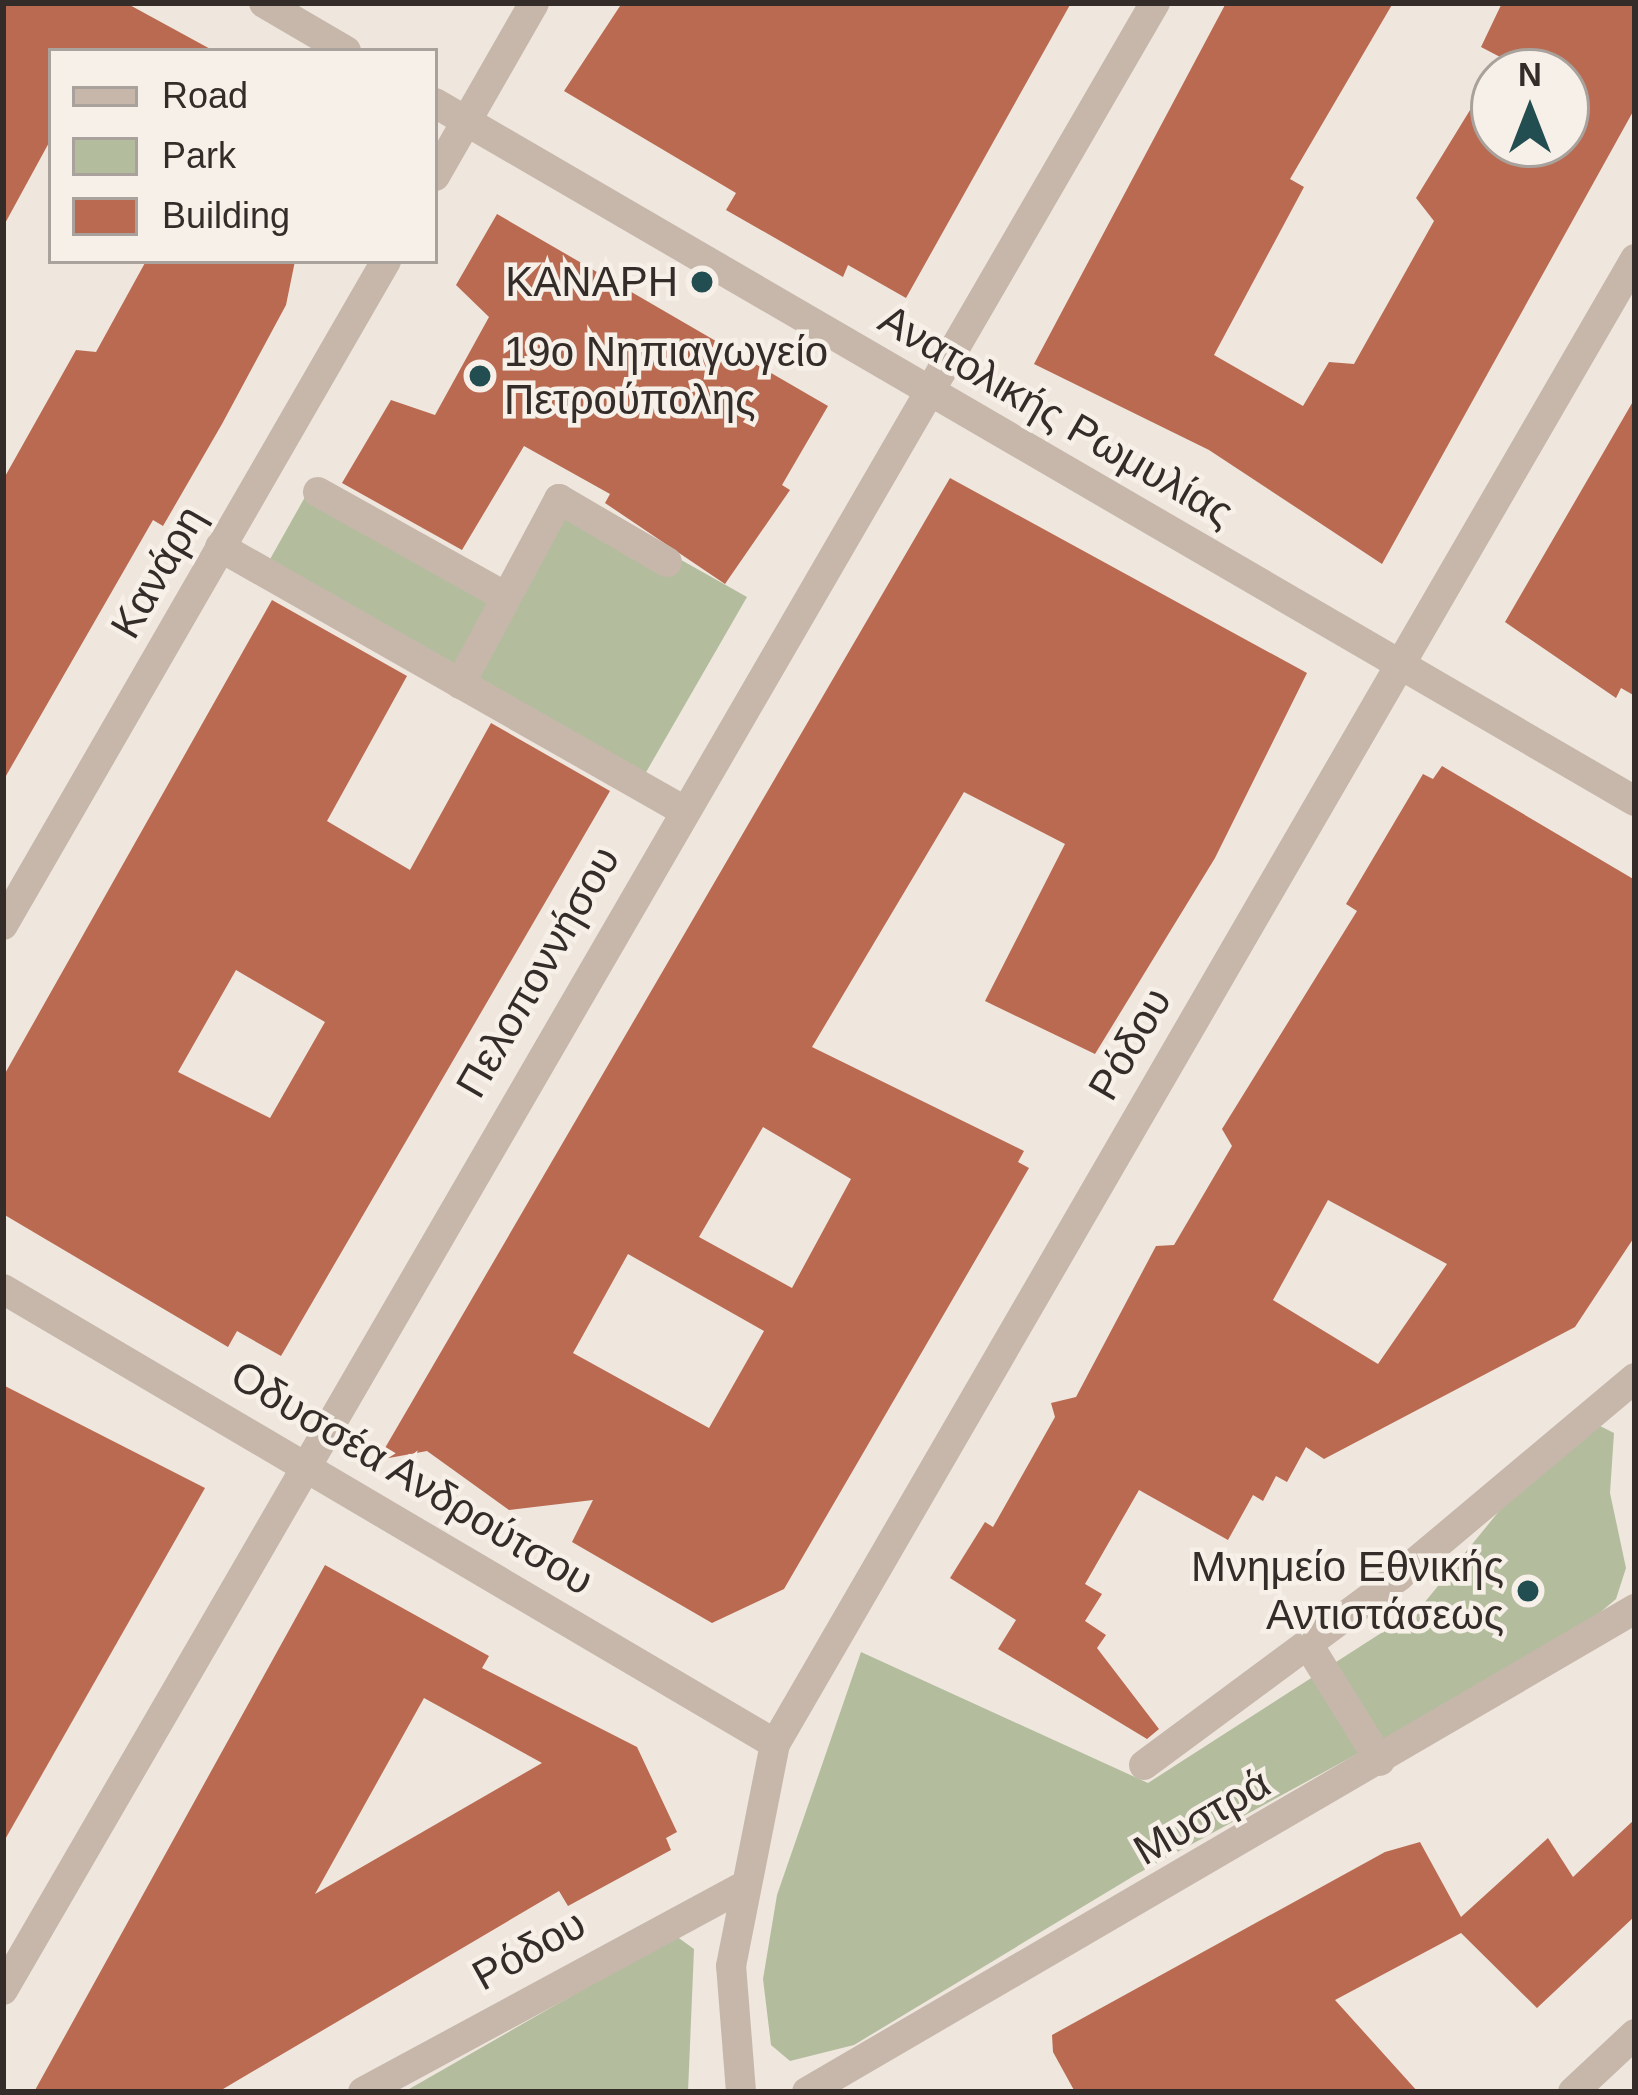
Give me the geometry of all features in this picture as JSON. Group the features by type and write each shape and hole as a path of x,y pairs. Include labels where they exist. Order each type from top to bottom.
{"street":[{"path":"264,3 341,48"},
{"path":"438,171 534,3"},
{"name":"Πελοποννήσου","path":"3,1990 303,1460 925,388 1155,3"},
{"name":"Ανατολικής Ρωμυλίας","path":"438,105 1635,801"},
{"name":"Ρόδου","path":"742,2092 731,1966 739,1889 775,1744 1635,259"},
{"name":"Κανάρη","path":"3,925 384,264"},
{"path":"318,492 506,597"},
{"path":"460,683 559,499 668,562"},
{"path":"220,547 681,809"},
{"name":"Οδυσσέα Ανδρούτσου","path":"3,1289 303,1460 775,1744"},
{"path":"1144,1765 1309,1646 1635,1378"},
{"name":"Μυστρά","path":"807,2092 1380,1762 1635,1609"},
{"path":"1309,1646 1380,1762"},
{"name":"Ρόδου","path":"363,2092 739,1889"},
{"path":"1573,2092 1635,2034"}],"green space":[{"path":"314,481 500,585 555,489 747,597 645,774 269,561"},
{"path":"1594,1423 1614,1433 1610,1493 1626,1568 1616,1599 1570,1638 1137,1874 854,2045 790,2061 771,2045 763,1979 777,1895 861,1652 1148,1783 1420,1608 1522,1483"},
{"path":"676,1936 694,1949 688,2092 404,2092"}],"building":[{"path":"3,3 126,3 208,48 48,48 48,144 3,227"},
{"path":"622,3 1071,3 906,298 848,265 843,277 726,210 736,193 564,91"},
{"path":"1226,3 1393,3 1290,179 1304,187 1214,355 1303,406 1329,362 1354,364 1434,221 1416,198 1470,110 1470,168 1590,168 1590,48 1483,48 1502,3 1635,3 1635,108 1382,564 1209,450 1034,364"},
{"path":"497,214 828,406 782,485 790,490 725,584 605,503 610,494 524,446 462,550 342,483 391,400 435,415 489,317 456,285"},
{"path":"144,264 294,264 286,305 222,424 163,526 153,520 3,781 3,480 76,350 96,352"},
{"path":"1635,398 1635,696 1621,688 1616,698 1505,622"},
{"path":"950,478 1307,673 1215,858 1095,1054 985,1001 1065,844 964,792 812,1047 1024,1151 1018,1162 1029,1168 784,1589 712,1623 572,1542 593,1500 509,1510 427,1451 378,1460","holes":["763,1127 851,1179 792,1288 699,1237","628,1254 764,1331 709,1428 573,1353"]},
{"path":"272,600 407,676 327,821 410,870 491,723 610,791 281,1356 237,1331 228,1347 3,1214 3,1077","holes":["236,970 325,1022 270,1118 178,1072"]},
{"path":"1442,766 1635,880 1635,1236 1575,1327 1324,1459 1306,1447 1287,1482 1276,1476 1263,1501 1253,1495 1228,1540 1139,1490 1085,1584 1102,1594 1085,1621 1106,1635 1097,1648 1159,1729 1147,1739 998,1649 1016,1620 950,1578 985,1522 993,1527 1055,1417 1051,1403 1076,1397 1156,1246 1174,1245 1232,1146 1222,1129 1357,911 1346,904 1423,774 1433,779","holes":["1328,1200 1447,1264 1378,1364 1273,1300"]},
{"path":"3,1385 205,1488 3,1843"},
{"path":"325,1565 489,1656 482,1668 637,1747 677,1832 666,1838 671,1850 568,1906 559,1891 218,2092 34,2092","holes":["424,1698 542,1763 315,1894"]},
{"path":"1635,1819 1635,1916 1537,2008 1461,1933 1335,2000 1418,2092 1075,2092 1053,2052 1052,2035 1385,1852 1420,1842 1461,1917 1548,1838 1573,1877"}],"place":[{"name":"ΚΑΝΑΡΗ","path":"702,282"},
{"name":"19ο Νηπιαγωγείο Πετρούπολης","path":"480,376"},
{"name":"Μνημείο Εθνικής Αντιστάσεως","path":"1528,1591"}]}
